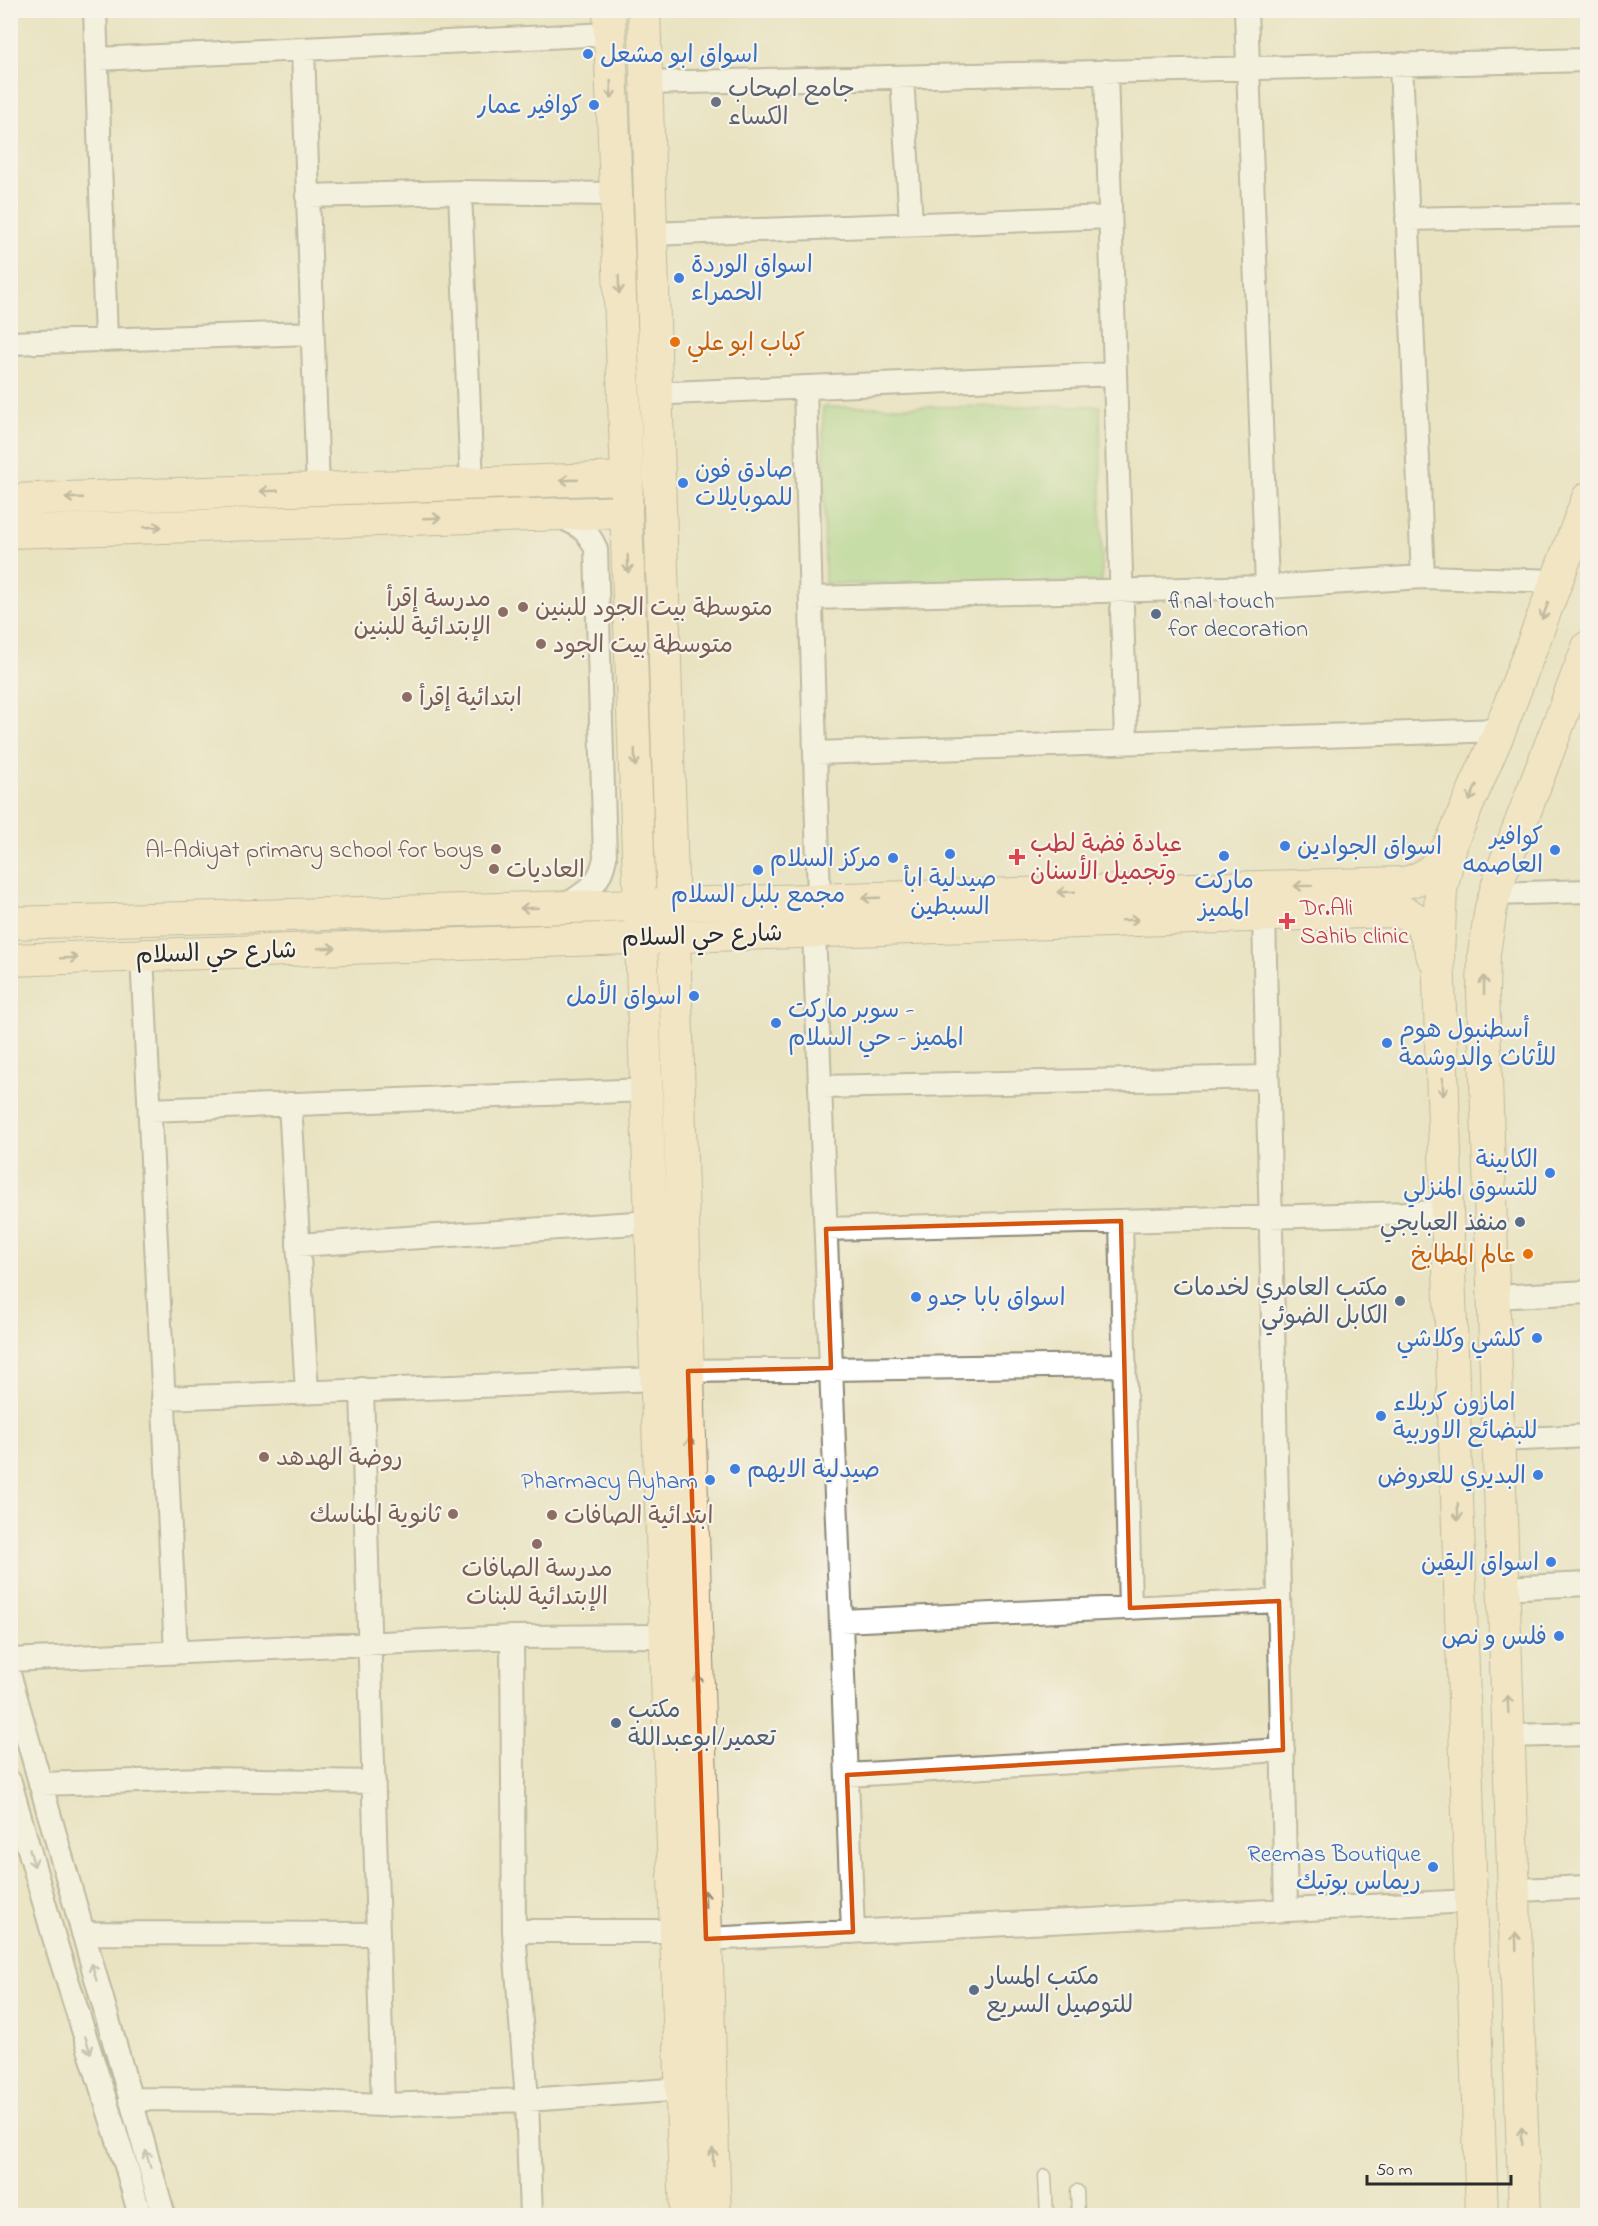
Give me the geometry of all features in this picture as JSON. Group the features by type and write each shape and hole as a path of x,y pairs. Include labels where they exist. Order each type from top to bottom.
{"main road":[{"path":"644,10 688,1371 686,1777 676,1931 686,2216"},
{"path":"609,22 627,478 626,512 665,1636 686,1777 706,1939 715,2216"},
{"path":"10,500 627,478"},
{"path":"389,487 381,494 379,505 384,514 394,519"},
{"path":"350,521 360,514 363,503 358,492 353,488"},
{"path":"639,870 641,876 651,884 663,883 672,889 733,902 819,899 1338,899 1423,878 1437,866 1452,841 1500,730 1587,498"},
{"path":"10,532 626,512"},
{"path":"1525,2216 1483,993 1486,930 1495,894 1587,647"},
{"path":"1452,841 1439,911 1439,989 1482,2216"},
{"path":"10,923 640,905 672,889"},
{"name":"شارع حي السلام","path":"10,960 142,955 642,950 674,948 732,934 1264,915 1338,899 1408,913 1419,921 1428,941 1439,989"},
{"path":"732,934 728,918 733,902"},
{"path":"1450,1306 1457,1312 1472,1317 1480,1316 1495,1302"},
{"path":"1453,1366 1459,1361 1475,1358 1483,1360 1496,1370"},
{"path":"1481,2168 1494,2177 1502,2179 1517,2175 1523,2170"}],"street":[{"path":"95,10 106,340"},
{"path":"1246,10 1267,587"},
{"path":"97,59 303,49 609,22"},
{"path":"303,49 318,489"},
{"path":"646,83 1587,60"},
{"path":"1401,64 1423,577"},
{"path":"1106,71 1126,742"},
{"path":"902,76 911,223"},
{"path":"307,196 460,192 615,194"},
{"path":"460,192 472,484"},
{"path":"1407,219 1587,215"},
{"path":"651,234 1110,217"},
{"path":"10,343 311,333"},
{"path":"670,393 1115,374"},
{"path":"805,387 819,899"},
{"path":"555,515 575,524 590,536 596,549 605,858 602,875 594,886 563,907"},
{"path":"811,598 1267,587 1423,577 1557,581"},
{"path":"815,753 1500,730"},
{"path":"1495,894 1587,891"},
{"path":"1264,915 1286,1910"},
{"path":"814,931 853,1932"},
{"path":"142,955 176,1653"},
{"path":"820,1087 1268,1077"},
{"path":"150,1110 646,1090"},
{"path":"290,1104 307,1392"},
{"path":"826,1229 1447,1212"},
{"path":"1121,1221 1130,1608"},
{"path":"298,1245 651,1222"},
{"path":"1495,1302 1587,1292"},
{"path":"688,1371 1125,1365"},
{"path":"163,1398 657,1379"},
{"path":"362,1389 383,2105"},
{"path":"1498,1440 1587,1436"},
{"path":"1503,1587 1587,1584"},
{"path":"841,1621 1279,1601"},
{"path":"10,1660 512,1637 665,1636"},
{"path":"512,1637 514,1931 526,2100 531,2216"},
{"path":"10,1677 164,2216"},
{"path":"1509,1736 1587,1734"},
{"path":"847,1775 1282,1749"},
{"path":"40,1784 204,1779 374,1782"},
{"path":"10,1782 55,1941 140,2216"},
{"path":"1515,1890 1587,1887"},
{"path":"706,1939 1471,1901"},
{"path":"514,1931 676,1931"},
{"path":"83,1933 378,1934"},
{"path":"130,2098 383,2105 526,2100 670,2090"}],"lane":[{"path":"1045,2176 1047,2216"},
{"path":"1077,2191 1078,2216"}],"highlighted area":[{"path":"1121,1221 1130,1608 1279,1601 1283,1750 847,1775 853,1932 706,1939 688,1371 831,1368 826,1229"}],"green space":[{"path":"1100,406 1102,582 825,584 823,407"}],"place":[{"name":"اسواق ابو مشعل","path":"588,54"},
{"name":"جامع اصحاب الكساء","path":"716,102"},
{"name":"كوافير عمار","path":"594,105"},
{"name":"اسواق الوردة الحمراء","path":"679,278"},
{"name":"كباب ابو علي","path":"675,342"},
{"name":"صادق فون للموبايلات","path":"683,483"},
{"name":"متوسطة بيت الجود للبنين","path":"523,607"},
{"name":"مدرسة إقرأ الإبتدائية للبنين","path":"503,612"},
{"name":"final touch for decoration","path":"1156,614"},
{"name":"متوسطة بيت الجود","path":"541,644"},
{"name":"ابتدائية إقرأ","path":"407,697"},
{"name":"اسواق الجوادين","path":"1285,846"},
{"name":"Al-Adiyat primary school for boys","path":"496,849"},
{"name":"كوافير العاصمه","path":"1555,850"},
{"name":"صيدلية ابأ السبطين","path":"950,854"},
{"name":"ماركت المميز","path":"1224,856"},
{"name":"عيادة فضة لطب وتجميل الأسنان","path":"1017,857"},
{"name":"مركز السلام","path":"893,858"},
{"name":"العاديات","path":"494,869"},
{"name":"مجمع بلبل السلام","path":"758,870"},
{"name":"Dr.Ali Sahib clinic","path":"1287,921"},
{"name":"اسواق الأمل","path":"694,996"},
{"name":"سوبر ماركت - المميز - حي السلام","path":"776,1023"},
{"name":"أسطنبول هوم للأثاث والدوشمة","path":"1387,1043"},
{"name":"الكابينة للتسوق المنزلي","path":"1550,1173"},
{"name":"منفذ العبايجي","path":"1520,1222"},
{"name":"عالم المطابخ","path":"1528,1254"},
{"name":"اسواق بابا جدو","path":"916,1297"},
{"name":"مكتب العامري لخدمات الكابل الضوئي","path":"1400,1301"},
{"name":"كلشي وكلاشي","path":"1537,1338"},
{"name":"امازون كربلاء للبضائع الاوربية","path":"1381,1416"},
{"name":"روضة الهدهد","path":"264,1457"},
{"name":"صيدلية الايهم","path":"735,1469"},
{"name":"البديري للعروض","path":"1538,1475"},
{"name":"Pharmacy Ayham","path":"710,1480"},
{"name":"ثانوية المناسك","path":"453,1514"},
{"name":"ابتدائية الصافات","path":"552,1515"},
{"name":"مدرسة الصافات الإبتدائية للبنات","path":"537,1544"},
{"name":"اسواق اليقين","path":"1551,1562"},
{"name":"فلس و نص","path":"1559,1636"},
{"name":"مكتب تعمير/ابوعبداللة","path":"616,1723"},
{"name":"Reemas Boutique ريماس بوتيك","path":"1433,1867"},
{"name":"مكتب المسار للتوصيل السريع","path":"974,1990"}]}
